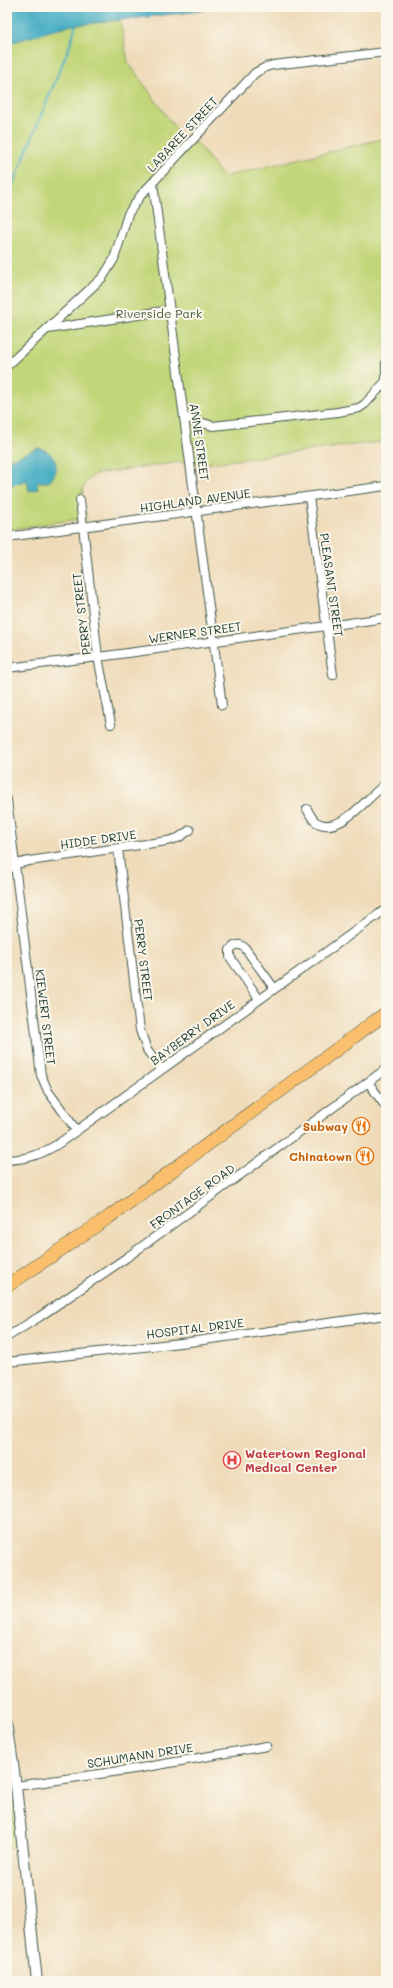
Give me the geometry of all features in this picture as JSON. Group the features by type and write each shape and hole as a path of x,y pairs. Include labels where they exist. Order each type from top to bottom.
{"highway":[{"path":"7,1286 115,1212 386,1013"}],"street":[{"name":"LABAREE STREET","path":"58,324 107,272 114,259 128,214 141,195 247,81 261,70 274,65 386,52"},
{"name":"ANNE STREET","path":"153,183 222,705"},
{"path":"7,366 48,329 58,324 170,310"},
{"path":"184,417 213,426 338,412 359,408 365,404 386,380 386,363"},
{"name":"HIGHLAND AVENUE","path":"7,537 386,486"},
{"name":"PLEASANT STREET","path":"309,497 325,627 333,676"},
{"name":"PERRY STREET","path":"80,500 98,657 111,724"},
{"name":"WERNER STREET","path":"7,668 214,642 386,618"},
{"path":"307,809 316,821 326,825 337,823 347,819 386,784"},
{"name":"KIEWERT STREET","path":"7,800 11,865 41,1075 48,1091 77,1131"},
{"name":"HIDDE DRIVE","path":"11,865 167,841 178,838 190,830"},
{"name":"PERRY STREET","path":"118,849 140,1030 147,1050 161,1070"},
{"name":"BAYBERRY DRIVE","path":"7,1160 42,1154 77,1131 386,909"},
{"path":"259,999 230,957 230,950 235,945 239,944 245,948 274,988"},
{"name":"FRONTAGE ROAD","path":"7,1337 39,1318 126,1258 386,1069"},
{"path":"368,1082 386,1107"},
{"name":"HOSPITAL DRIVE","path":"7,1362 190,1342 386,1314"},
{"path":"7,1722 16,1786 37,1981"},
{"name":"SCHUMANN DRIVE","path":"16,1786 141,1768 267,1746"}],"green space":[{"name":"Riverside Park","path":"120,20 128,62 183,139 198,144 223,177 386,138 386,395 384,402 386,441 194,465 180,462 96,474 86,483 83,488 82,493 86,518 7,530 7,31 29,37 67,26"},
{"path":"8,1772 18,1847 7,1849 7,1773"}],"water":[{"path":"7,7 216,7 201,11 67,26 7,44"},
{"path":"38,448 49,453 53,457 56,472 53,477 49,482 37,482 38,489 29,491 27,480 7,487 7,461"}],"waterway":[{"path":"7,199 70,45 76,24"}],"place":[{"name":"Subway","path":"361,1126"},
{"name":"Chinatown","path":"365,1156"},
{"name":"Watertown Regional Medical Center","path":"232,1460"}]}
